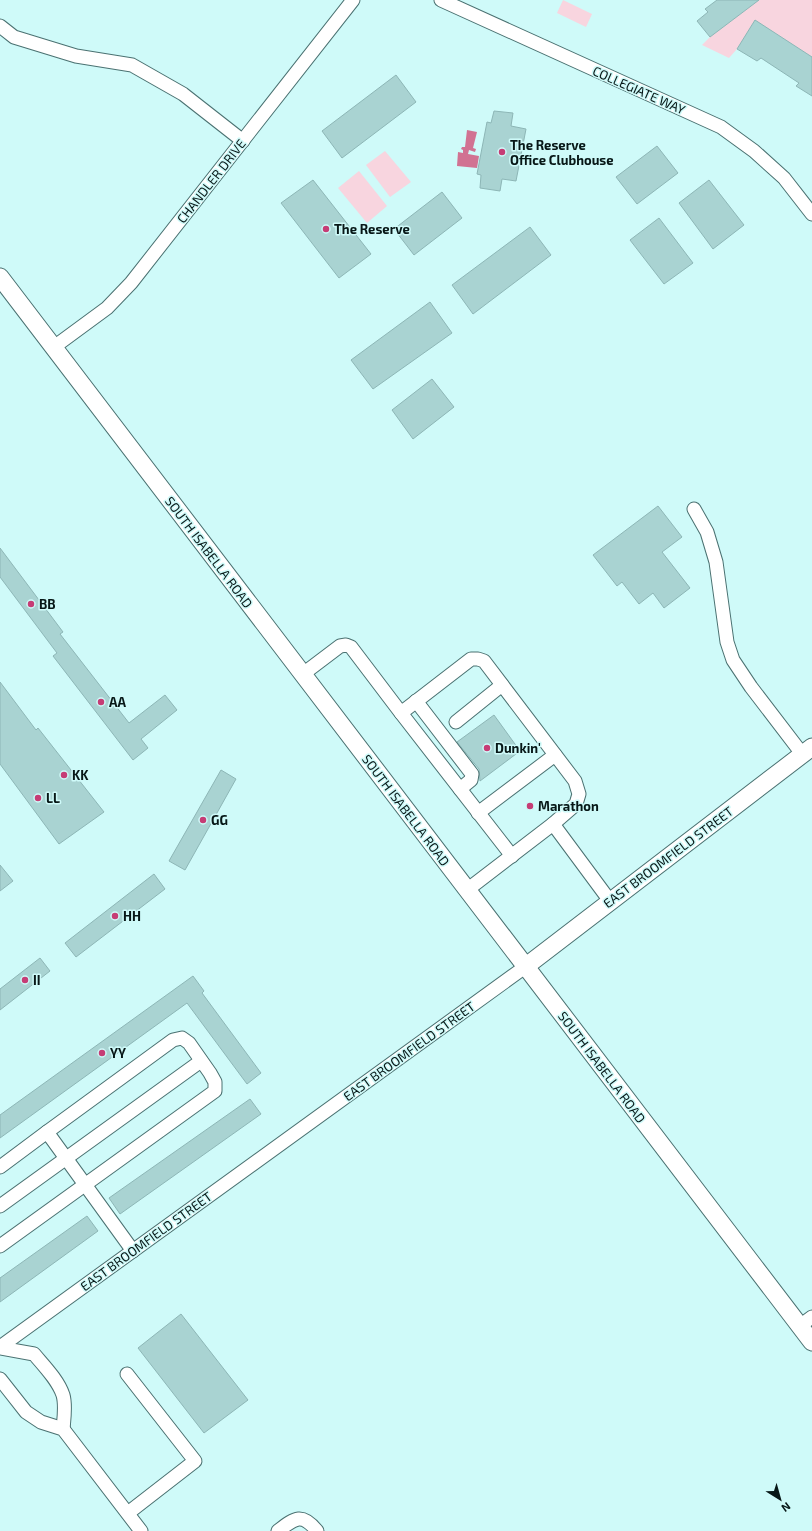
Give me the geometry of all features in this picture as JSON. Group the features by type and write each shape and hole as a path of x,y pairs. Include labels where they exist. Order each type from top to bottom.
{"main road":[{"name":"SOUTH ISABELLA ROAD","path":"0,277 525,967 806,1322 812,1342"},
{"name":"EAST BROOMFIELD STREET","path":"525,967 807,751"}],"street":[{"name":"CHANDLER DRIVE","path":"54,347 107,308 131,284 353,0"},
{"name":"COLLEGIATE WAY","path":"441,0 721,127 754,151 784,178 812,214"},
{"path":"0,26 14,37 76,56 132,65 182,94 243,141"},
{"path":"694,509 707,532 716,562 727,642 733,660 751,687 807,751"},
{"path":"303,674 340,646 346,645 351,647 512,856"},
{"path":"401,713 471,659 484,661 575,781 579,794 576,804 553,824 467,890"},
{"path":"456,722 502,685"},
{"path":"416,701 472,774 471,780 460,789"},
{"path":"478,813 555,755"},
{"path":"553,824 610,902"},
{"name":"EAST BROOMFIELD STREET","path":"0,1347 525,967"},
{"path":"0,1167 173,1040 182,1038 189,1043 215,1082 215,1091 0,1246"},
{"path":"0,1206 201,1061"},
{"path":"47,1132 133,1251"},
{"path":"0,1347 34,1354 57,1384 63,1395 63,1429"},
{"path":"127,1374 195,1461 128,1513"},
{"path":"0,1379 26,1412 41,1422 63,1429 141,1531"},
{"path":"278,1531 291,1521 303,1518 308,1520 317,1531"}],"shaded area":[{"path":"563,0 592,14 586,27 557,13"},
{"path":"759,0 812,0 812,57 755,20 737,49 729,58 702,45 710,37"},
{"path":"467,130 477,132 473,148 476,149 475,152 469,150 468,154 479,156 477,168 457,166 458,152 463,153 463,150 461,149 462,147 465,147"},
{"path":"385,151 411,182 390,197 366,165"},
{"path":"359,171 387,206 367,223 338,188"}],"building":[{"path":"717,0 759,0 710,37 697,21 708,12 705,9"},
{"path":"755,20 812,57 812,96 796,86 799,83 761,58 757,61 737,49"},
{"path":"396,75 416,102 342,158 322,131"},
{"name":"The Reserve Office Clubhouse","path":"494,111 513,113 511,126 526,129 516,181 502,179 500,191 480,188 481,175 477,174 487,122 491,123"},
{"path":"657,146 678,173 637,204 616,177"},
{"name":"The Reserve","path":"313,180 371,254 339,278 281,203"},
{"path":"709,180 744,225 713,249 679,203"},
{"name":"The Reserve","path":"442,192 462,218 414,255 394,229"},
{"path":"659,218 693,263 664,284 630,240"},
{"path":"530,227 551,255 473,314 452,285"},
{"path":"430,302 452,333 373,389 351,360"},
{"path":"432,379 454,407 413,439 392,410"},
{"path":"658,506 682,537 662,552 690,588 664,608 653,593 639,604 622,582 617,586 593,555"},
{"path":"0,548 63,632 60,634 129,723 165,695 177,710 141,739 148,748 133,760 53,656 57,653 0,577"},
{"path":"0,682 36,730 38,728 104,812 59,844 0,764"},
{"name":"Dunkin'","path":"494,715 520,751 480,781 479,769 457,742"},
{"name":"GG","path":"221,770 236,779 185,870 169,861"},
{"path":"0,865 13,881 0,891"},
{"name":"HH","path":"154,874 165,889 76,957 65,943"},
{"name":"II","path":"40,958 50,971 0,1010 0,989"},
{"name":"YY","path":"193,976 204,991 202,993 261,1073 247,1084 187,1003 0,1138 0,1115"},
{"path":"250,1099 261,1114 120,1214 109,1198"},
{"path":"87,1216 98,1231 0,1302 0,1278"},
{"path":"181,1314 248,1400 204,1433 138,1348"}],"place":[{"name":"The Reserve Office Clubhouse","path":"502,152"},
{"name":"The Reserve","path":"326,229"},
{"name":"BB","path":"31,604"},
{"name":"AA","path":"101,702"},
{"name":"Dunkin'","path":"487,748"},
{"name":"KK","path":"64,775"},
{"name":"LL","path":"38,798"},
{"name":"Marathon","path":"530,806"},
{"name":"GG","path":"203,820"},
{"name":"HH","path":"115,916"},
{"name":"II","path":"25,980"},
{"name":"YY","path":"102,1053"}]}
